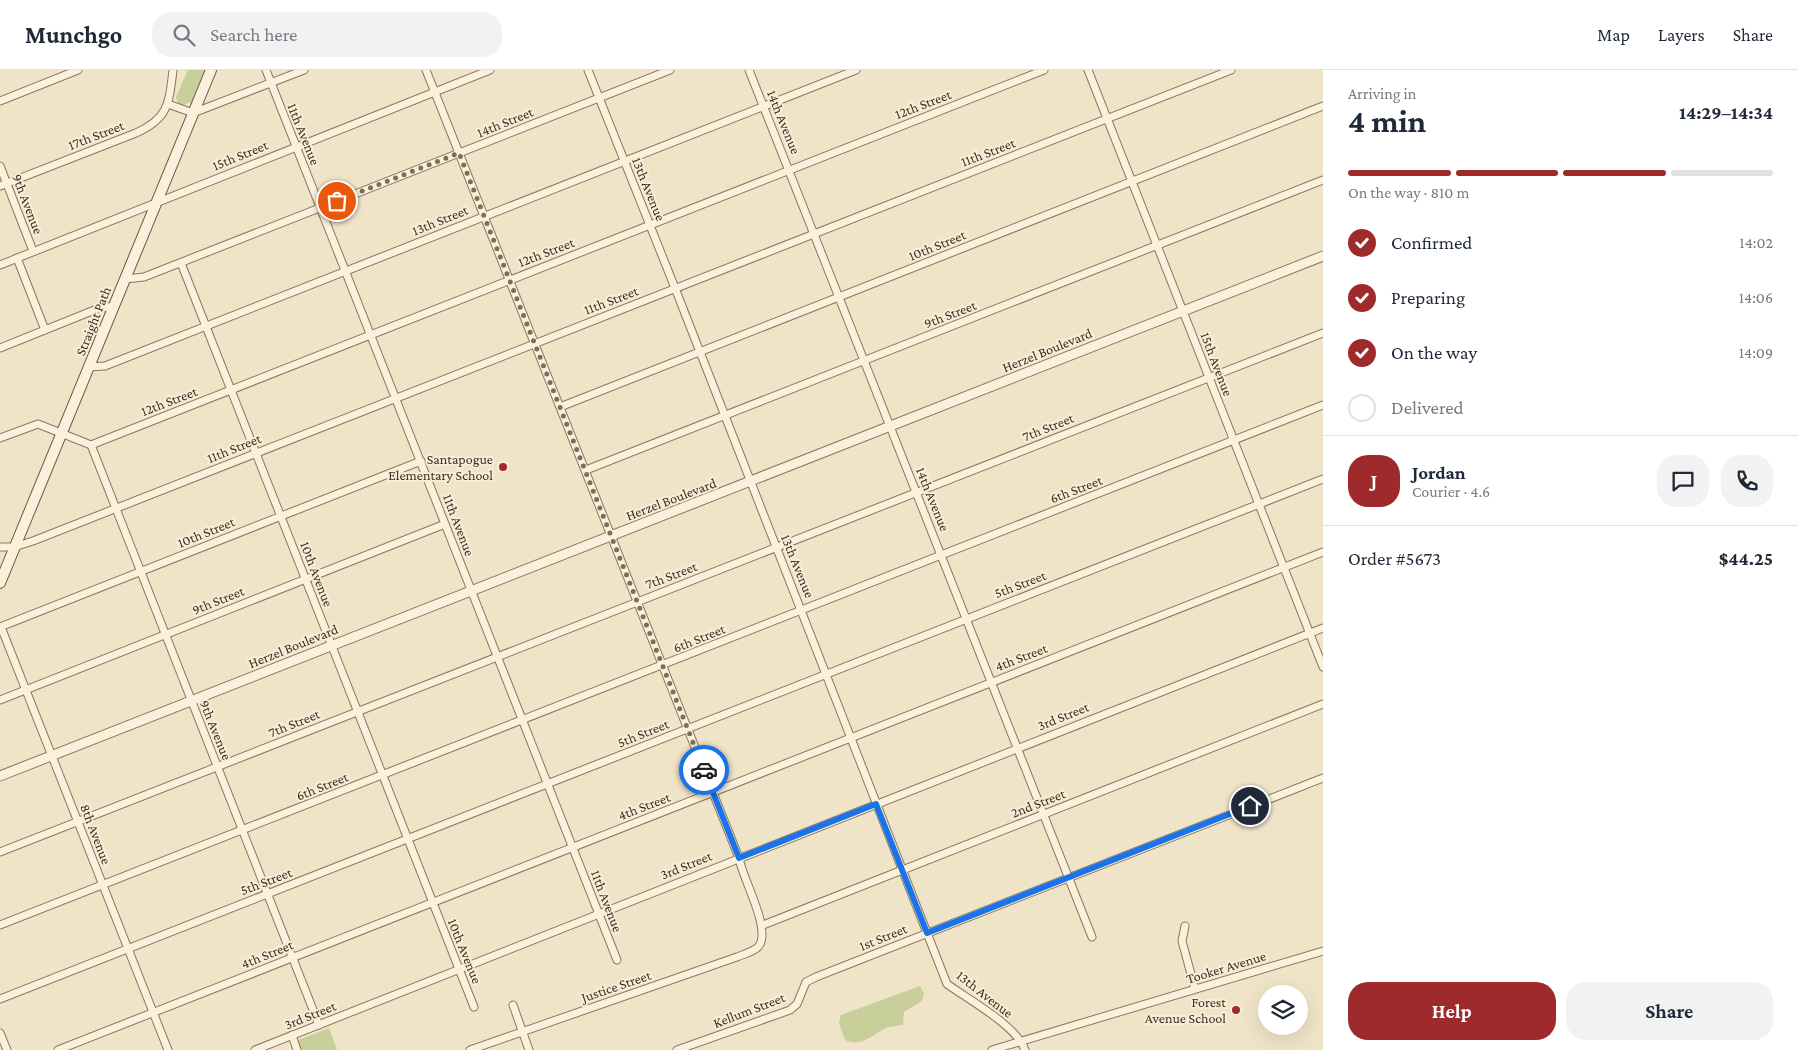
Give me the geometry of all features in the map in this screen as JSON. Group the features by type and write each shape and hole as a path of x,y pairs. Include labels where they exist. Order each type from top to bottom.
{"main road":[{"name":"Straight Path","path":"0,582 211,70"}],"street":[{"path":"0,101 78,70"},
{"path":"173,70 168,104 193,113 304,70"},
{"name":"11th Avenue","path":"266,70 421,461 470,592 617,960"},
{"path":"426,70 739,858 762,925"},
{"name":"15th Street","path":"0,265 490,70"},
{"name":"13th Avenue","path":"588,70 676,288 724,415 852,737 876,804 948,984 1005,1025 1022,1041"},
{"name":"14th Street","path":"125,279 142,278 670,70"},
{"name":"14th Avenue","path":"749,70 1092,937"},
{"name":"13th Street","path":"88,367 104,366 856,70"},
{"name":"12th Street","path":"91,444 1044,70"},
{"name":"15th Avenue","path":"1088,70 1323,667"},
{"name":"11th Street","path":"0,547 14,547 116,508 1230,70"},
{"name":"17th Street","path":"3,185 142,130 157,121 168,104"},
{"name":"10th Street","path":"560,407 1133,183 1323,106"},
{"name":"9th Avenue","path":"0,166 3,185 33,251"},
{"name":"9th Street","path":"586,470 1323,180"},
{"name":"Herzel Boulevard","path":"0,776 1323,256"},
{"path":"17,258 45,330"},
{"name":"10th Avenue","path":"181,263 474,1007"},
{"path":"0,348 97,310 114,306"},
{"name":"7th Street","path":"0,852 1323,332"},
{"name":"6th Street","path":"0,925 1323,405"},
{"path":"0,438 35,425 62,432 91,444"},
{"name":"9th Avenue","path":"91,444 319,1025"},
{"name":"10th Street","path":"1,627 421,461"},
{"name":"5th Street","path":"0,999 1323,478"},
{"name":"9th Street","path":"0,700 445,524"},
{"name":"4th Street","path":"58,1050 1323,552"},
{"name":"8th Avenue","path":"1,627 168,1050"},
{"name":"3rd Street","path":"254,1050 1323,628"},
{"name":"2nd Street","path":"762,925 1323,704"},
{"name":"1st Street","path":"816,977 1323,778"},
{"name":"Justice Street","path":"470,1050 737,957 758,946 764,937 762,925"},
{"path":"1185,926 1182,942 1195,989"},
{"name":"Tooker Avenue","path":"992,1050 1323,951"},
{"name":"Kellum Street","path":"677,1050 790,1010 796,1004 806,982 816,977"},
{"path":"513,1005 529,1050"},
{"path":"0,1033 7,1050"},
{"path":"292,1035 297,1050"},
{"path":"1022,1041 1025,1050"}],"green space":[{"path":"188,70 205,70 191,103 189,102 183,106 178,104 176,97"},
{"path":"920,986 924,993 922,1001 904,1012 903,1025 886,1028 861,1042 845,1040 839,1023 841,1015"},
{"path":"329,1028 337,1050 302,1050 298,1040"}],"way so far":[{"path":"337,201 459,153 704,770"}],"place":[{"name":"Santapogue Elementary School","path":"503,467"},
{"name":"Forest Avenue School","path":"1236,1010"}],"route":[{"path":"704,770 739,858 876,804 927,933 1250,806"}]}
